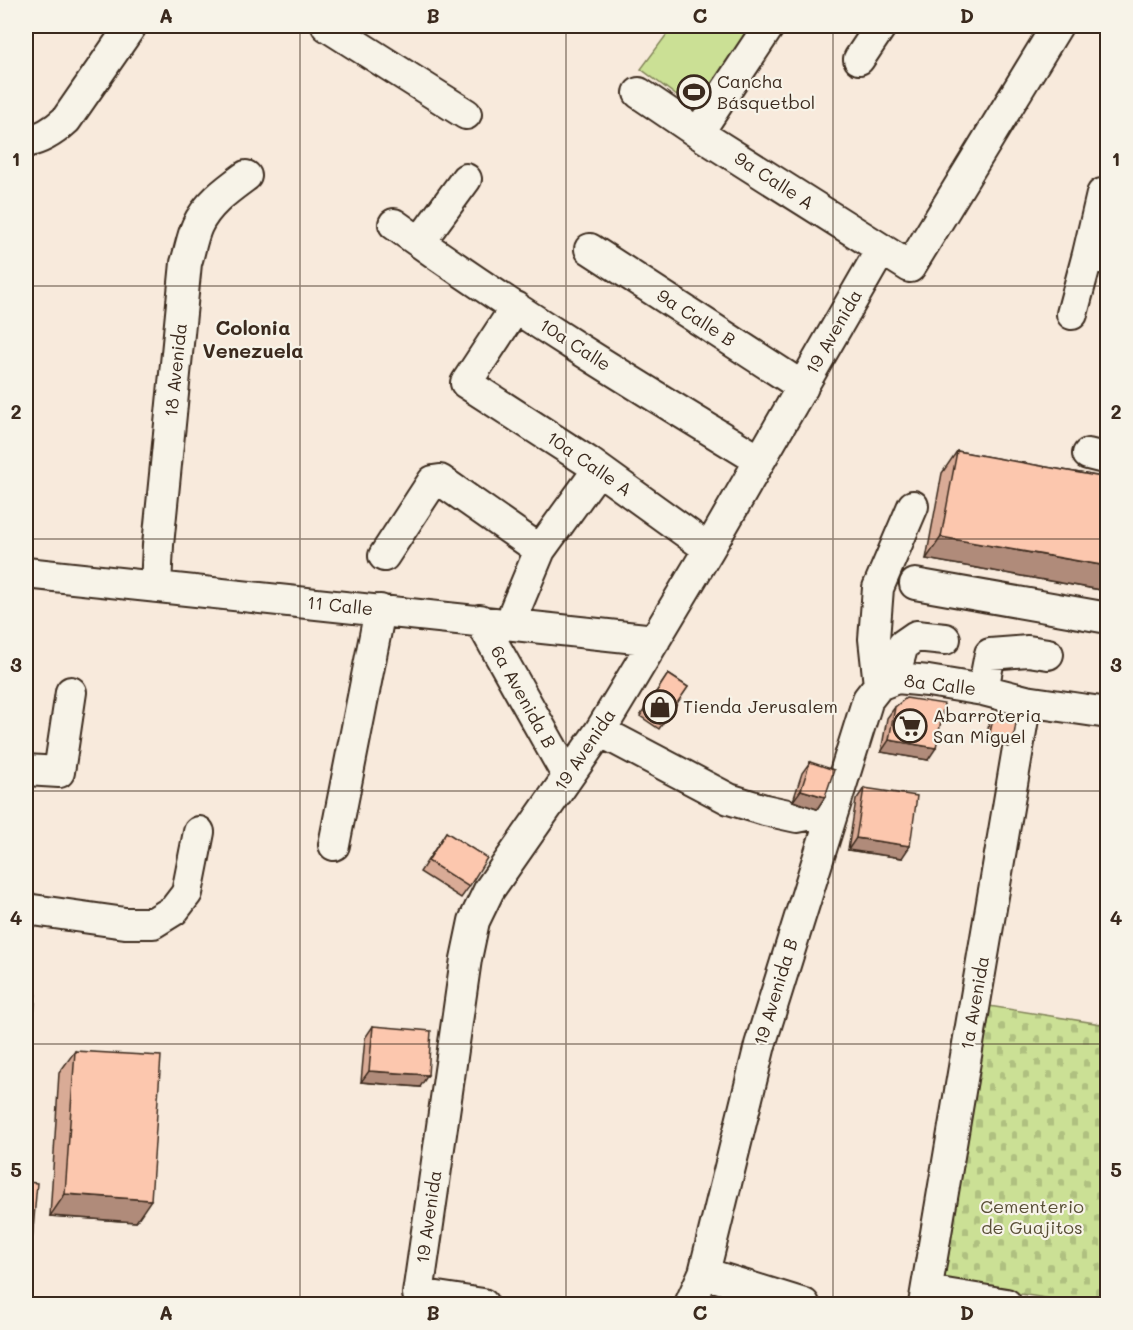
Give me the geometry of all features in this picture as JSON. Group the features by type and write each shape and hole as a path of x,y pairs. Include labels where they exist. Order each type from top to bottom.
{"street":[{"path":"35,139 56,130 66,120 131,26"},
{"path":"327,26 466,114"},
{"path":"698,133 769,26"},
{"path":"859,59 881,26"},
{"name":"9a Calle A","path":"639,93 910,267 1057,26"},
{"name":"18 Avenida","path":"156,586 158,545 186,263 196,228 204,213 218,197 246,176"},
{"path":"420,243 466,179"},
{"path":"1072,314 1098,256 1102,194"},
{"name":"10a Calle","path":"394,224 664,403 759,460"},
{"name":"9a Calle B","path":"590,249 803,387"},
{"name":"19 Avenida","path":"414,1299 474,921 489,890 567,775 600,731 709,549 881,250"},
{"name":"10a Calle A","path":"516,307 466,383 598,470 709,549"},
{"path":"513,624 515,610 540,550 598,470"},
{"path":"384,556 436,479 540,550"},
{"path":"888,682 874,639 878,588 913,506"},
{"name":"11 Calle","path":"26,573 655,640"},
{"path":"915,584 1107,618"},
{"path":"334,845 380,610"},
{"name":"6a Avenida B","path":"480,620 567,775"},
{"path":"888,682 898,663 903,645 916,636 945,639"},
{"path":"983,690 990,654 1028,651 1048,654"},
{"name":"8a Calle","path":"888,682 928,681 983,690 1026,701 1107,713"},
{"name":"19 Avenida B","path":"690,1305 704,1273 760,1045 832,810 868,699 888,682"},
{"path":"26,770 59,772 71,692"},
{"name":"1a Avenida","path":"926,1298 1026,701"},
{"path":"600,731 729,799 797,817 832,810"},
{"path":"26,909 125,922 153,922 174,909 187,892 199,832"},
{"path":"704,1273 804,1305"},
{"path":"926,1298 1006,1305"},
{"path":"414,1299 483,1305"}],"green space":[{"name":"Cancha Básquetbol","path":"673,26 746,26 755,32 701,114 641,69"},
{"name":"Cementerio de Guajitos","path":"989,1006 1107,1025 1107,1304 1084,1304 944,1282"}],"building":[{"path":"957,451 1107,478 1107,566 941,537"},
{"name":"Tienda Jerusalem","path":"668,674 688,687 667,718 648,705"},
{"path":"906,698 944,704 936,748 889,740 895,707"},
{"path":"993,719 1016,723 1013,741 989,737"},
{"path":"810,762 834,770 825,797 801,790"},
{"path":"864,788 917,796 910,846 856,838"},
{"path":"446,832 487,858 469,887 428,861"},
{"path":"26,987 36,988 30,1067 26,1067"},
{"path":"373,1026 431,1031 428,1075 369,1071"},
{"path":"75,1051 161,1056 151,1200 65,1194"},
{"path":"26,1182 37,1183 30,1265 26,1264"}],"place":[{"name":"Cancha Básquetbol","path":"694,92"},
{"name":"Tienda Jerusalem","path":"660,707"},
{"name":"Abarroteria San Miguel","path":"910,726"}],"district":[{"name":"Colonia Venezuela","path":"253,340"}]}
